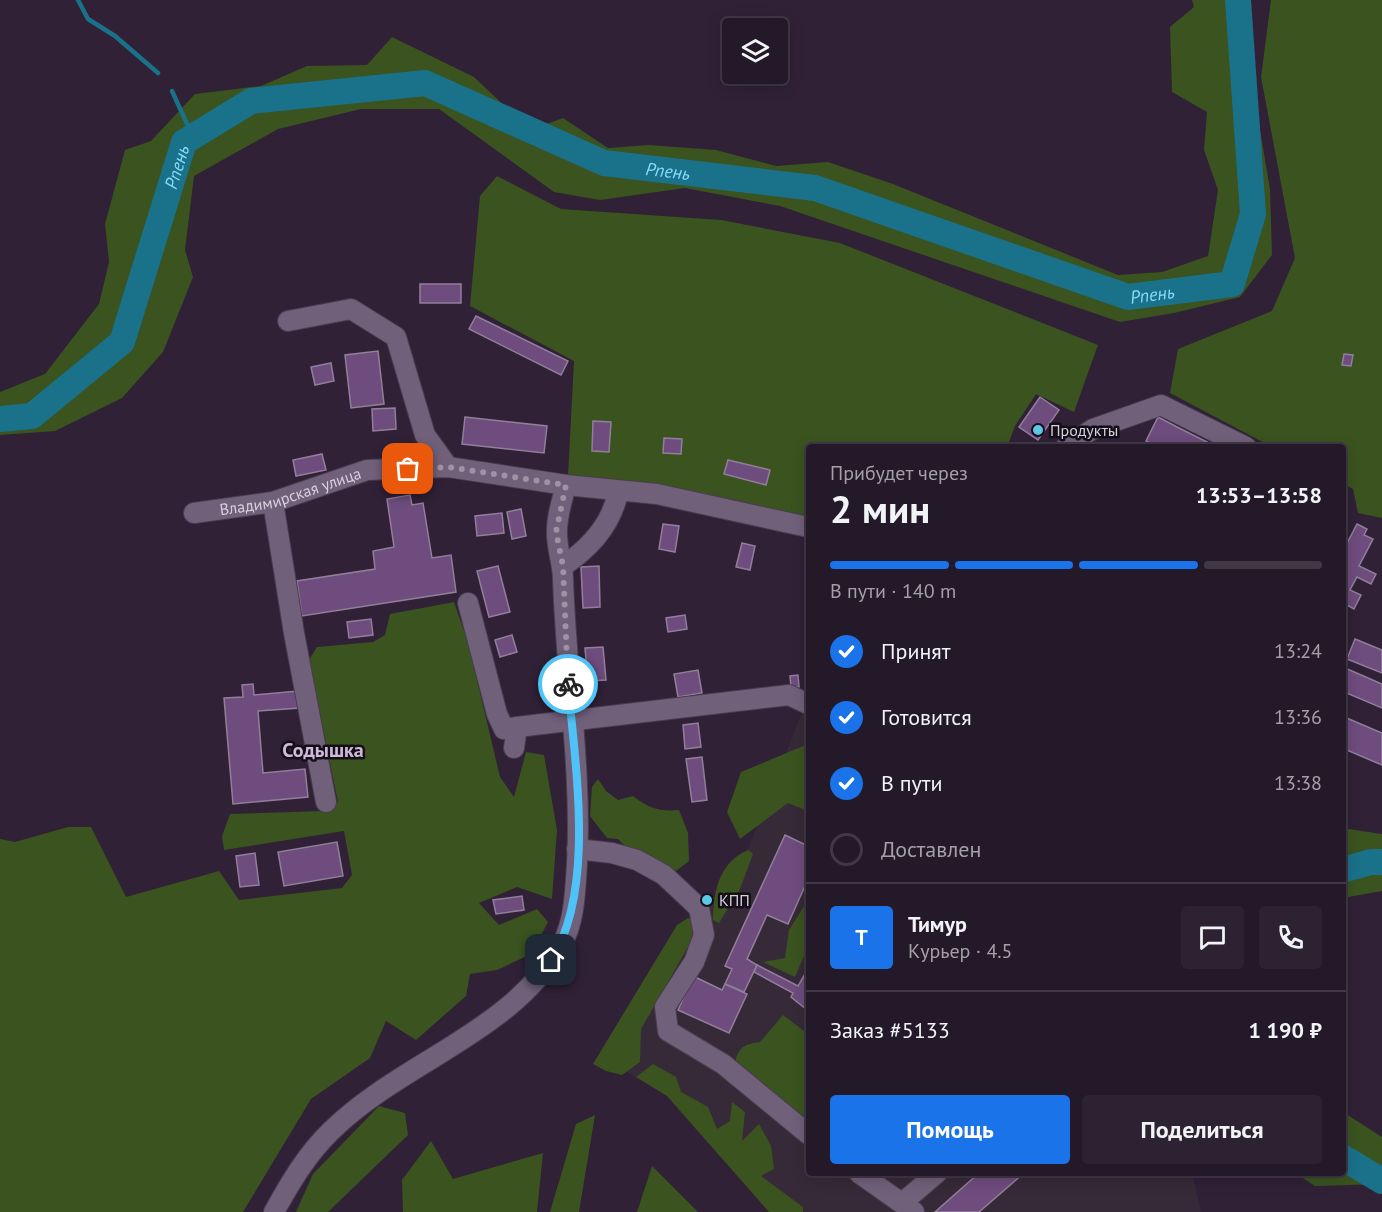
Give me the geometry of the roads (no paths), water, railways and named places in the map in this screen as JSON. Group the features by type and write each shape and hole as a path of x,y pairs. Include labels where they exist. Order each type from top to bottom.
{"street":[{"path":"288,321 351,309 396,337 425,435 448,467"},
{"path":"1070,444 1093,429 1161,405 1240,444"},
{"name":"Владимирская улица","path":"194,513 273,502 367,470 448,467 618,492"},
{"path":"274,1212 296,1173 331,1130 381,1092 509,1007 540,978 563,942 572,918 577,849 576,779 565,640 563,566 556,532 566,485"},
{"path":"563,566 605,526 612,516 618,492 657,494 806,527"},
{"path":"273,502 294,633 326,802"},
{"path":"468,603 497,714 504,729 571,719 789,695 806,703"},
{"path":"514,748 517,727"},
{"path":"577,849 612,853 637,860 664,875 699,908 704,935 694,962 665,1007 668,1031 723,1064 806,1132"},
{"path":"864,1176 908,1207 934,1176"}],"waterway":[{"path":"78,0 88,19 115,36 158,73"},
{"name":"Рпень","path":"0,419 32,416 122,342 184,142 251,101 425,83 604,163 815,188 1128,297 1232,284 1253,214 1238,0"},
{"path":"172,91 193,137"},
{"name":"Рпень","path":"1346,869 1371,862 1382,862"},
{"name":"Рпень","path":"1346,1159 1382,1181"}],"place":[{"name":"Продукты","path":"1038,430"},
{"name":"КПП","path":"707,900"}],"district":[{"name":"Содышка","path":"323,750"}]}
